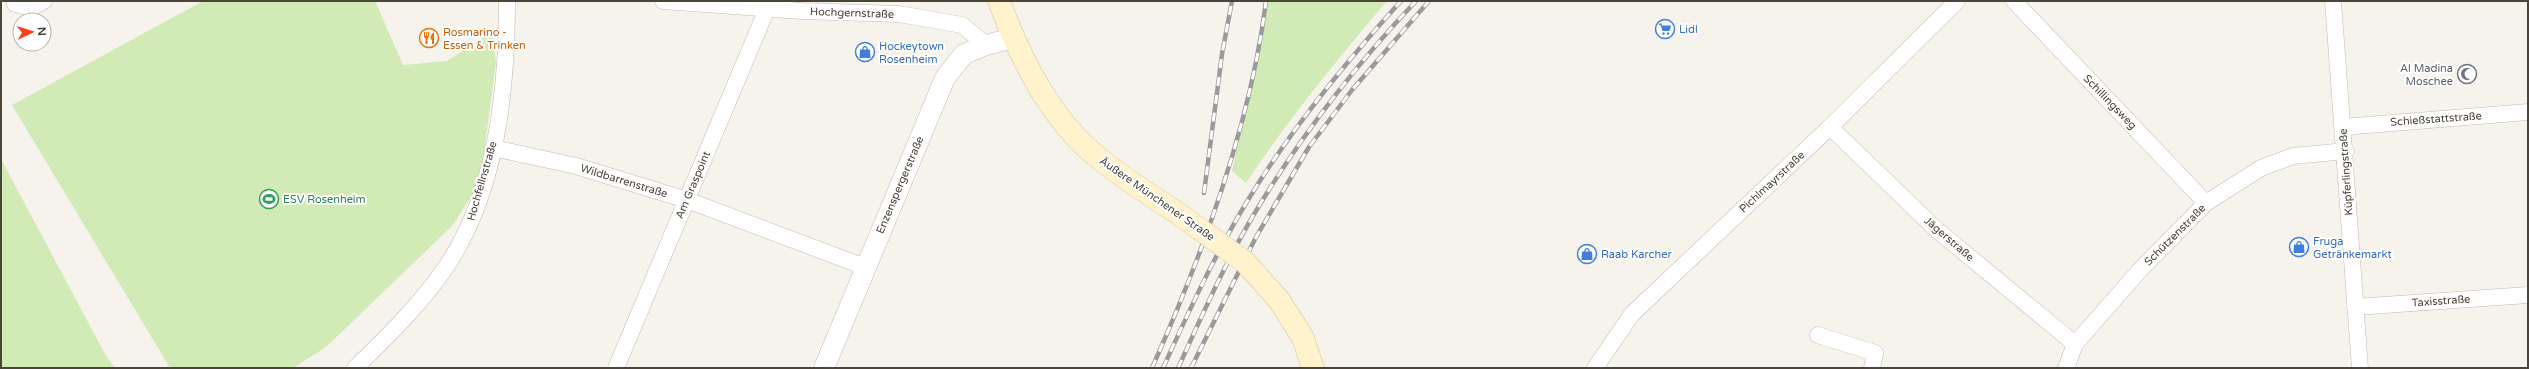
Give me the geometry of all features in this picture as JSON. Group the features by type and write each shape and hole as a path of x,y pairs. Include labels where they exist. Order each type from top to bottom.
{"main road":[{"name":"Äußere Münchener Straße","path":"998,1 1013,38 1040,91 1071,131 1100,160 1245,262 1279,300 1303,338 1314,368"}],"street":[{"path":"14,1 16,4 31,8 44,1"},
{"name":"Hochfellnstraße","path":"354,368 413,310 448,264 474,215 493,148 504,78 507,36 507,1"},
{"name":"Hochgernstraße","path":"663,1 767,4 899,14 962,25 986,45"},
{"name":"Pichlmayrstraße","path":"1595,368 1632,314 1830,127 1957,1"},
{"name":"Schillingsweg","path":"2014,1 2206,203"},
{"name":"Küpferlingstraße","path":"2333,1 2346,151 2360,368"},
{"name":"Am Graspoint","path":"616,368 687,200 767,4"},
{"name":"Enzenspergerstraße","path":"824,368 864,268 945,78 964,54 986,45 1013,38"},
{"name":"Schießstattstraße","path":"2343,126 2528,112"},
{"name":"Jägerstraße","path":"1830,127 1937,230 2075,344"},
{"name":"Wildbarrenstraße","path":"493,148 576,166 687,200 864,268"},
{"name":"Schützenstraße","path":"2066,368 2075,344 2140,270 2206,203 2261,168 2289,157 2346,151"},
{"name":"Taxisstraße","path":"2355,307 2528,295"},
{"path":"1818,335 1875,353 1872,368"}],"green space":[{"name":"ESV Rosenheim","path":"203,1 375,1 403,65 447,61 492,32 496,62 480,183 452,226 326,347 293,368 170,368 12,105"},
{"path":"1268,1 1387,1 1279,135 1246,183 1232,171"},
{"path":"1,159 105,354 115,368 1,368"}],"railway":[{"path":"1204,193 1222,54 1232,1"},
{"path":"1152,368 1189,281 1237,141 1259,47 1266,1"},
{"path":"1163,368 1213,262 1248,200 1282,148 1339,72 1401,1"},
{"path":"1178,368 1233,253 1253,216 1289,159 1308,131 1349,77 1416,1"},
{"path":"1191,368 1256,237 1309,147 1352,90 1429,1"}],"place":[{"name":"Lidl","path":"1665,29"},
{"name":"Rosmarino - Essen & Trinken","path":"429,38"},
{"name":"Hockeytown Rosenheim","path":"865,52"},
{"name":"Al Madina Moschee","path":"2467,74"},
{"name":"ESV Rosenheim","path":"269,199"},
{"name":"Fruga Getränkemarkt","path":"2299,247"},
{"name":"Raab Karcher","path":"1587,254"}]}
